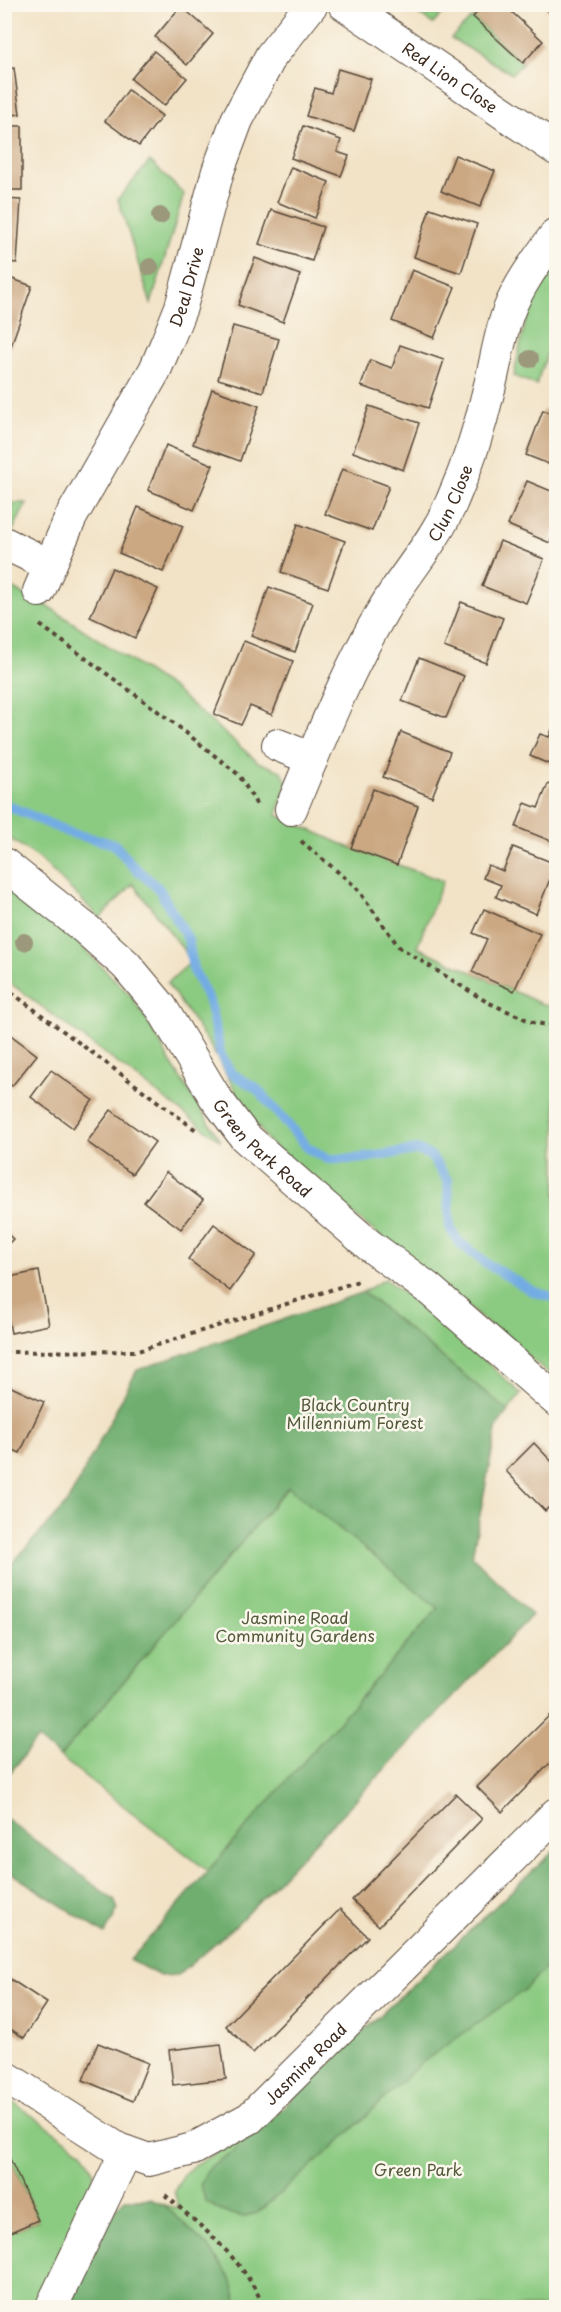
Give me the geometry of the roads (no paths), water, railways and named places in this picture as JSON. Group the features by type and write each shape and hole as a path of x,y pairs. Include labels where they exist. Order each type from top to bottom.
{"street":[{"name":"Deal Drive","path":"4,543 44,578 71,517 155,370 167,342 181,307 218,171 237,120 271,56 312,4"},
{"name":"Red Lion Close","path":"344,4 556,149"},
{"name":"Clun Close","path":"291,810 363,644 385,606 432,540 452,504 485,408 497,344 509,309 525,277 556,234"},
{"path":"278,744 312,759"},
{"name":"Green Park Road","path":"4,864 87,930 126,965 161,1007 215,1097 244,1137 369,1245 429,1289 556,1400"},
{"name":"Jasmine Road","path":"4,2076 118,2149 149,2160 193,2149 250,2118 556,1814"},
{"path":"51,2307 126,2152"}],"waterway":[{"path":"4,804 70,833 114,844 131,864 159,889 188,939 193,969 209,1001 221,1056 231,1073 256,1088 308,1148 328,1159 356,1159 417,1150 431,1156 448,1181 450,1228 459,1242 484,1262 534,1292 556,1298"}],"park label":[{"name":"Black Country Millennium Forest","path":"355,1413"},
{"name":"Jasmine Road Community Gardens","path":"295,1626"},
{"name":"Green Park","path":"418,2169"}]}
